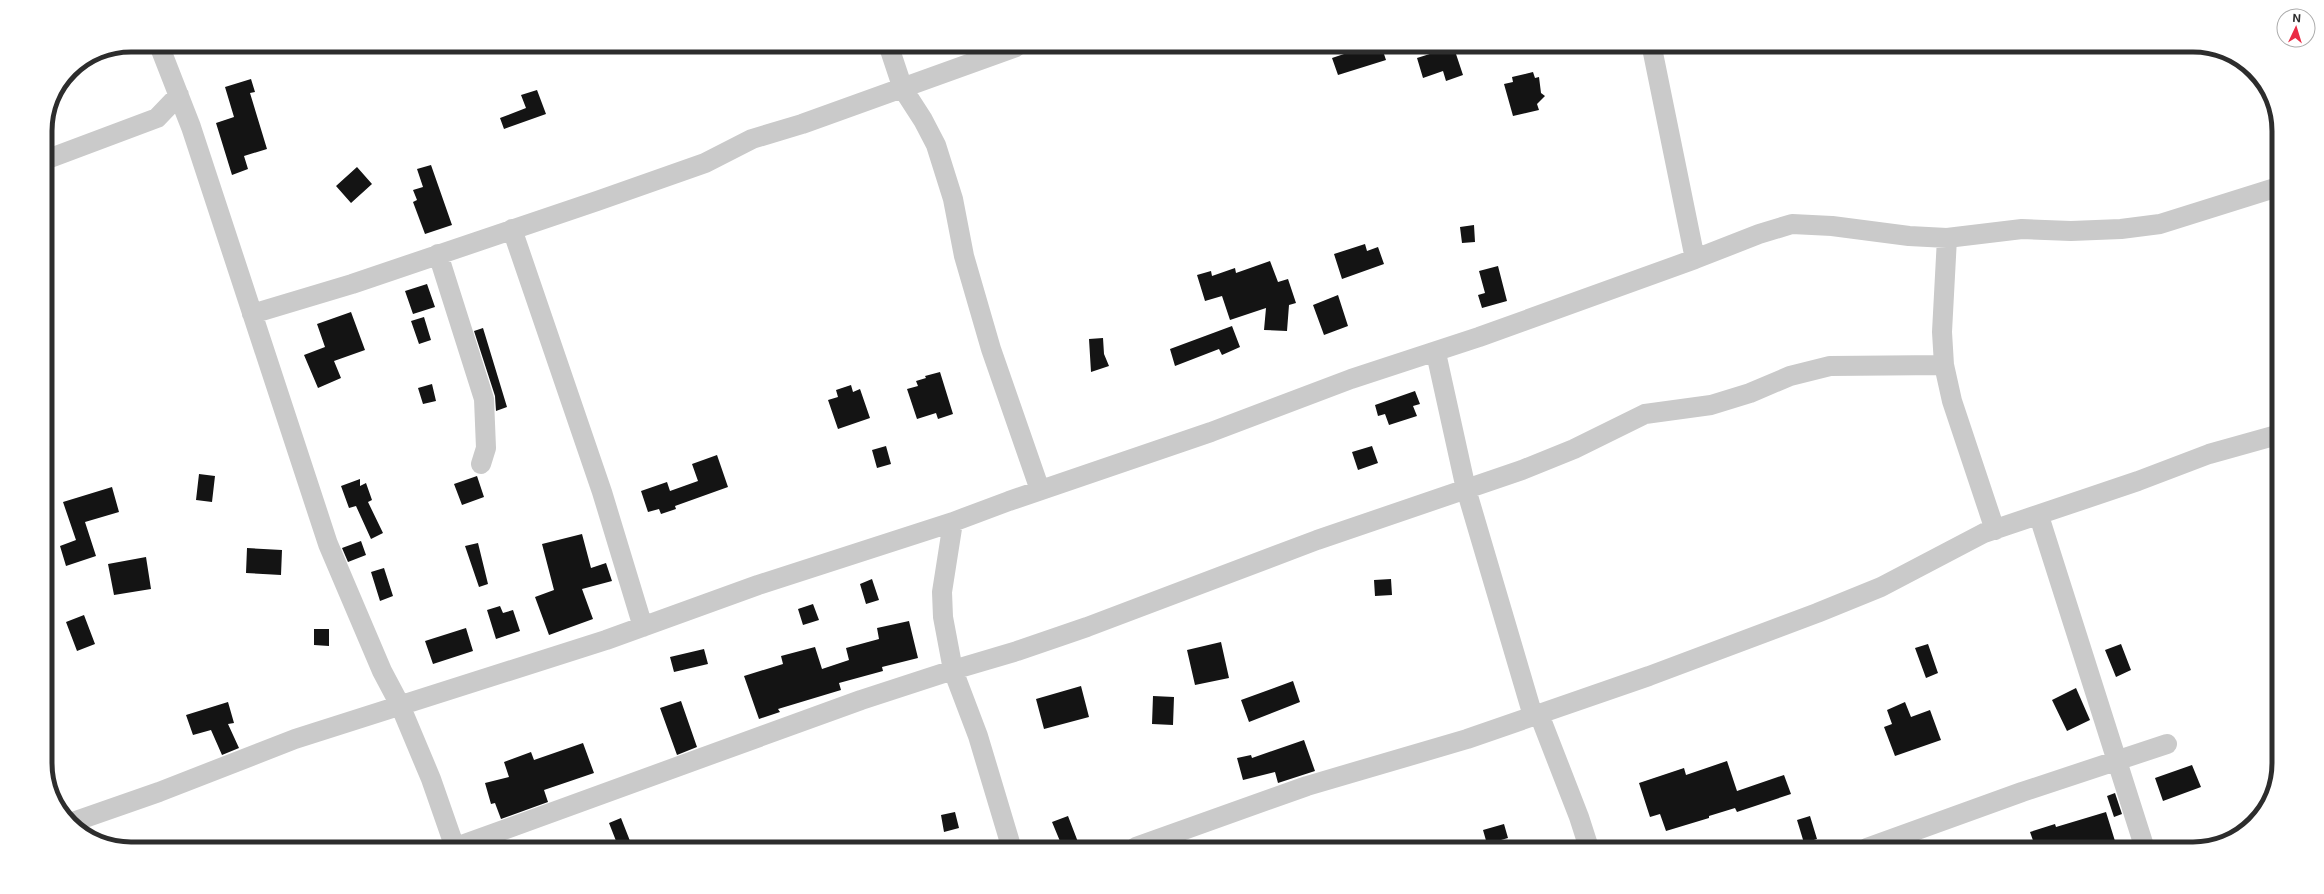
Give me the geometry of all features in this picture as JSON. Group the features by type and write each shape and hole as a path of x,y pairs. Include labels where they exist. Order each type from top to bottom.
{"street":[{"path":"162,52 191,127 328,544 382,671 400,705 431,779 453,842"},
{"path":"890,52 903,89 923,120 936,146 953,199 964,256 991,349 1040,490"},
{"path":"252,314 352,284 705,163 752,139 802,124 903,89 1003,52"},
{"path":"1653,52 1695,259"},
{"path":"52,157 158,118 179,95"},
{"path":"158,118 191,127"},
{"path":"77,821 159,792 295,739 643,627 758,585 953,522 1040,490 1211,432 1351,379 1436,352 1695,259 1759,234 1792,224 1832,226 1909,236 1947,238 2022,229 2114,230 2160,224 2272,189"},
{"path":"512,229 602,492 643,627"},
{"path":"1947,238 1942,332 1944,365 1952,401 1995,530"},
{"path":"438,254 484,399 486,448 481,464"},
{"path":"1436,352 1466,489 1536,715 1587,842"},
{"path":"470,842 861,700 1017,651 1087,627 1317,540 1522,470 1574,449 1645,414 1711,405 1750,393 1790,376 1830,366 1944,365"},
{"path":"1150,842 1307,786 1468,739 1536,715 1824,610 1881,587 1984,533 2039,516 2209,454 2272,436"},
{"path":"2039,516 2143,842"},
{"path":"953,522 942,592 943,617 953,670 978,736 1010,842"},
{"path":"1884,842 2022,792 2167,744"}],"building":[{"path":"1350,52 1383,52 1386,60 1338,75 1332,58"},
{"path":"1436,52 1455,52 1463,75 1446,81 1443,71 1423,78 1417,58"},
{"path":"1533,72 1535,78 1539,77 1541,93 1545,96 1537,104 1539,110 1513,116 1504,84 1513,82 1512,77"},
{"path":"251,79 255,92 250,93 267,149 244,156 248,169 232,175 216,123 234,117 225,87"},
{"path":"537,90 546,114 504,129 500,118 526,108 521,95"},
{"path":"431,165 452,225 425,234 413,202 417,200 413,190 423,187 417,169"},
{"path":"357,167 372,184 351,203 336,186"},
{"path":"1474,225 1475,242 1462,243 1460,227"},
{"path":"1365,244 1367,251 1378,247 1384,264 1342,279 1334,254"},
{"path":"1270,261 1278,282 1288,279 1296,303 1289,305 1287,331 1264,330 1266,308 1230,320 1222,296 1205,301 1197,275 1211,271 1212,276 1235,268 1236,273"},
{"path":"1498,266 1507,301 1482,308 1478,295 1485,293 1479,271"},
{"path":"427,284 435,307 413,314 405,291"},
{"path":"1338,295 1348,326 1324,335 1313,305"},
{"path":"351,312 365,350 334,361 341,378 318,388 304,355 325,347 317,324"},
{"path":"424,317 431,340 419,344 411,321"},
{"path":"1232,326 1240,347 1222,355 1219,349 1175,366 1170,349"},
{"path":"483,328 507,407 496,411 495,396 474,331"},
{"path":"1103,338 1104,354 1109,366 1091,372 1089,339"},
{"path":"940,372 953,414 938,419 936,413 917,419 907,389 918,386 916,381 926,378 925,376"},
{"path":"432,384 436,401 423,404 418,388"},
{"path":"851,385 853,392 860,389 870,418 838,429 828,400 838,397 836,390"},
{"path":"1415,391 1420,404 1413,406 1417,416 1389,425 1385,414 1378,416 1375,405"},
{"path":"886,446 891,464 877,468 872,450"},
{"path":"1372,446 1378,463 1358,470 1352,452"},
{"path":"717,455 728,487 675,506 676,509 661,514 659,509 648,512 641,491 667,482 670,491 698,481 692,464"},
{"path":"199,474 215,476 212,502 196,500"},
{"path":"477,476 484,497 462,505 454,484"},
{"path":"360,479 360,486 366,483 372,500 368,502 383,533 371,539 356,506 349,508 341,486"},
{"path":"112,487 119,512 85,522 96,556 66,566 60,546 76,540 63,502"},
{"path":"582,534 591,568 606,563 612,581 582,589 593,619 549,635 535,597 554,590 542,544"},
{"path":"361,541 366,555 348,562 342,548"},
{"path":"478,543 488,584 479,587 465,546"},
{"path":"247,548 282,550 281,575 246,573"},
{"path":"146,557 151,589 114,595 108,564"},
{"path":"384,568 393,596 380,601 371,572"},
{"path":"872,579 879,600 866,604 860,584"},
{"path":"1391,579 1392,595 1375,596 1374,580"},
{"path":"813,604 819,620 803,625 798,609"},
{"path":"500,606 503,613 513,610 520,631 496,639 487,610"},
{"path":"84,615 95,644 77,651 66,622"},
{"path":"909,621 918,658 882,667 883,671 839,683 841,690 778,709 780,712 759,719 744,676 783,664 781,656 815,647 822,669 849,660 846,648 879,639 877,628"},
{"path":"466,628 473,651 433,664 425,641"},
{"path":"314,629 329,629 329,646 314,645"},
{"path":"1221,642 1229,678 1195,685 1187,650"},
{"path":"1928,644 1938,673 1926,678 1915,648"},
{"path":"2121,644 2131,670 2116,677 2105,650"},
{"path":"704,649 708,664 674,672 670,657"},
{"path":"1293,681 1300,702 1249,722 1241,700"},
{"path":"1081,686 1089,717 1044,729 1036,699"},
{"path":"2076,688 2090,720 2067,731 2052,700"},
{"path":"1153,696 1174,697 1173,725 1152,724"},
{"path":"681,701 697,747 677,755 660,708"},
{"path":"228,702 234,723 228,724 239,748 222,755 211,730 193,735 186,715"},
{"path":"1905,702 1911,717 1930,710 1941,740 1895,756 1884,727 1892,724 1887,710"},
{"path":"1304,740 1315,771 1278,783 1275,772 1243,780 1237,758 1251,755 1252,758"},
{"path":"583,743 594,773 544,790 548,802 501,819 495,803 491,804 485,783 509,777 504,762 531,752 534,760"},
{"path":"1727,761 1737,791 1784,775 1791,794 1737,812 1735,808 1709,816 1709,818 1666,831 1660,814 1650,817 1639,783 1684,768 1686,775"},
{"path":"2192,765 2201,787 2163,801 2155,778"},
{"path":"2115,793 2122,814 2114,817 2107,796"},
{"path":"955,812 959,828 944,832 941,815"},
{"path":"2106,812 2115,841 2034,842 2030,832 2055,824 2056,827"},
{"path":"1068,816 1078,842 1060,842 1052,822"},
{"path":"1810,816 1817,839 1804,842 1797,820"},
{"path":"621,818 630,842 616,842 609,823"},
{"path":"1504,824 1508,838 1494,842 1486,842 1483,830"}]}
